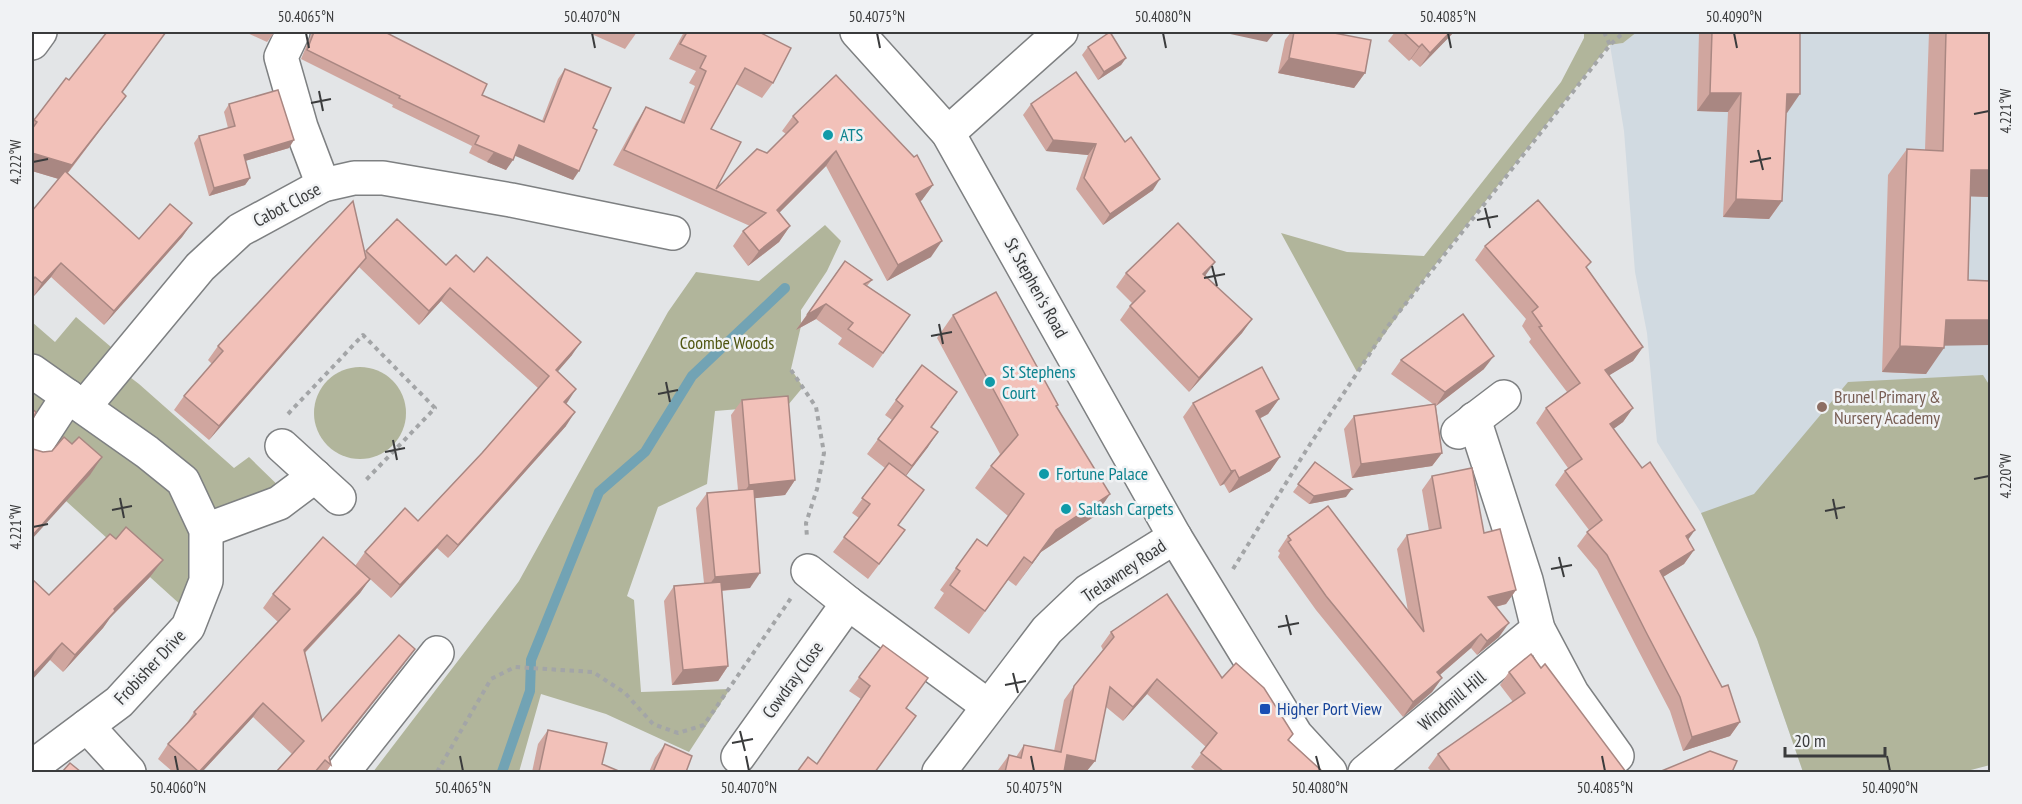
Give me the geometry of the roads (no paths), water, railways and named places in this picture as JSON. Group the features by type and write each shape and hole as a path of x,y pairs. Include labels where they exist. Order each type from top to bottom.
{"street":[{"path":"32,43 40,32"},
{"path":"293,32 281,57 301,127 323,185"},
{"name":"St Stephen's Road","path":"857,32 948,133 1174,537 1296,735 1330,772"},
{"path":"948,133 1061,32"},
{"name":"Cabot Close","path":"32,451 200,267 240,230 323,185 354,178 384,178 511,200 673,234"},
{"name":"Frobisher Drive","path":"32,371 183,481 206,530 206,581 188,627 118,702 32,767"},
{"path":"1504,396 1465,427 1526,580 1538,629 1572,693 1617,756"},
{"path":"282,446 339,498"},
{"path":"206,530 279,503 315,476"},
{"name":"Trelawney Road","path":"939,772 1047,630 1088,591 1174,537"},
{"path":"808,571 988,706"},
{"name":"Cowdray Close","path":"738,757 848,603"},
{"name":"Windmill Hill","path":"1365,772 1538,629"},
{"path":"343,772 437,653"},
{"path":"87,726 129,772"}],"waterway":[{"path":"502,772 530,691 531,660 599,492 645,452 692,376 785,288"}],"place":[{"name":"ATS","path":"828,135"},
{"name":"St Stephens Court","path":"990,382"},
{"name":"Brunel Primary & Nursery Academy","path":"1822,407"},
{"name":"Fortune Palace","path":"1044,474"},
{"name":"Saltash Carpets","path":"1066,509"},
{"name":"Higher Port View","path":"1265,709"}],"park label":[{"name":"Coombe Woods","path":"727,343"}]}
